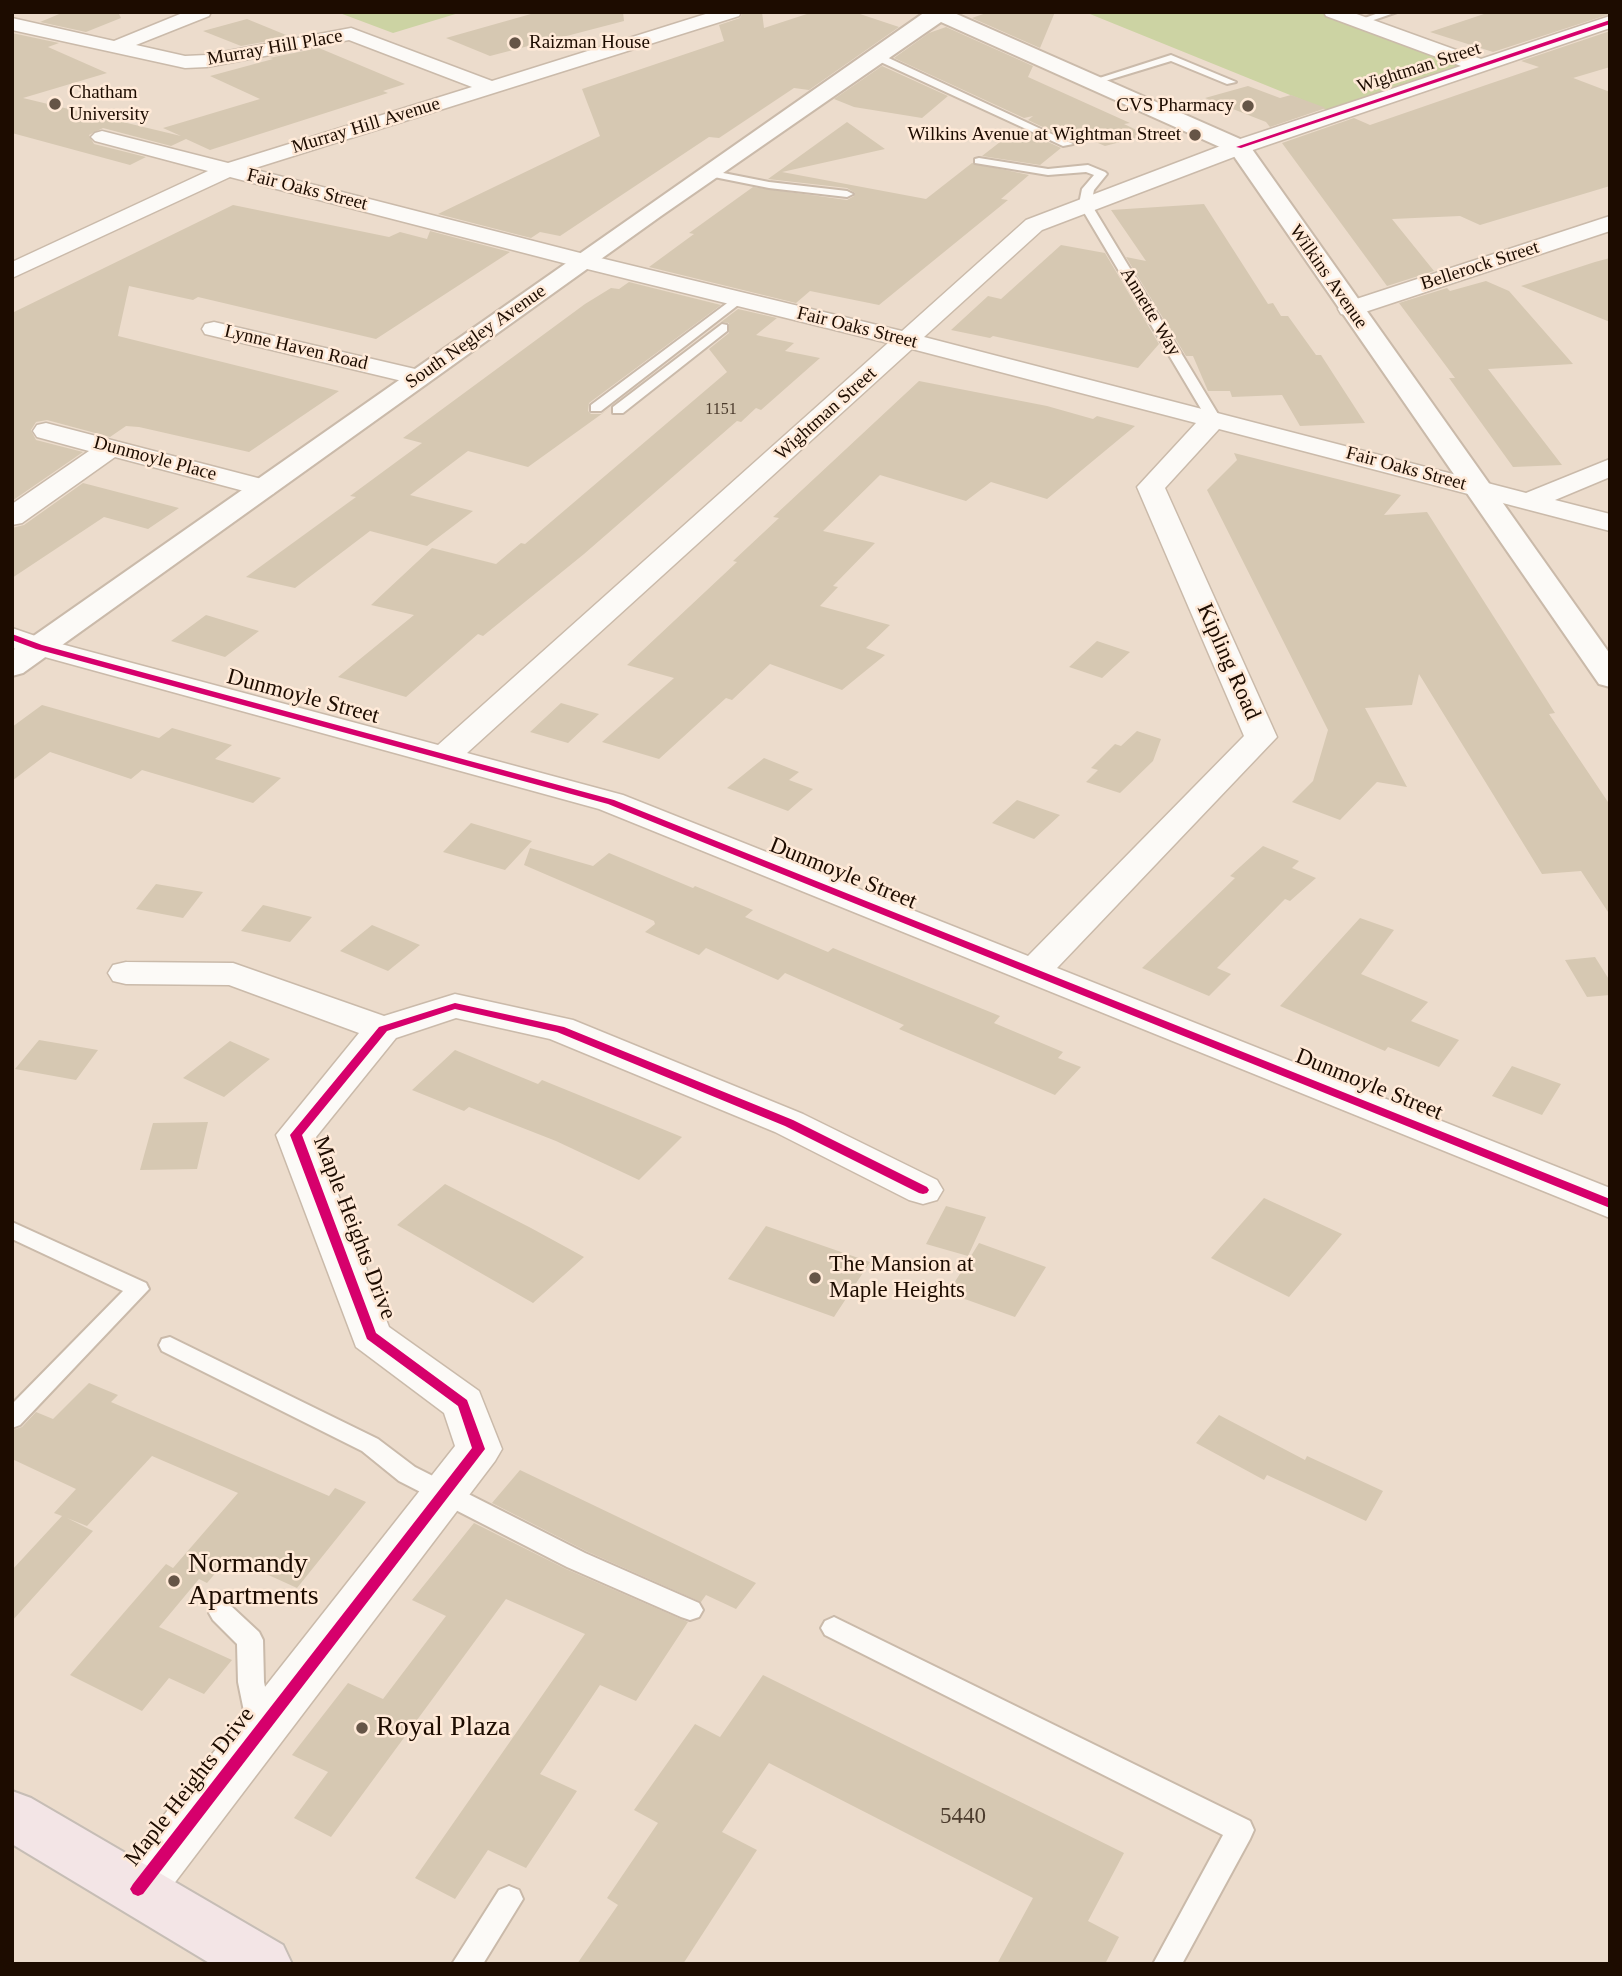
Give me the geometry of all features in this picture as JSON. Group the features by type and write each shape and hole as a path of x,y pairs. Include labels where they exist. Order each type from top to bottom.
{"highway":[{"path":"12,1815 263,1964"}],"street":[{"path":"118,46 202,12"},
{"name":"Murray Hill Avenue","path":"12,271 227,170 732,12"},
{"path":"1333,12 1481,66"},
{"path":"939,13 1238,147"},
{"name":"South Negley Avenue","path":"21,650 263,488 939,13"},
{"name":"Wightman Street","path":"444,757 1034,225 1238,147 1610,22"},
{"name":"Murray Hill Place","path":"12,23 185,62 207,61 351,34 490,87"},
{"name":"Fair Oaks Street","path":"102,137 583,261 908,340 1610,523"},
{"name":"Wilkins Avenue","path":"1238,147 1610,677"},
{"name":"Bellerock Street","path":"1350,309 1610,223"},
{"name":"Lynne Haven Road","path":"214,329 419,377"},
{"name":"Kipling Road","path":"1032,973 1261,737 1151,487 1214,419"},
{"name":"Dunmoyle Place","path":"46,431 263,488"},
{"path":"17,509 112,447"},
{"path":"1527,502 1610,467"},
{"name":"Dunmoyle Street","path":"21,650 611,802 1610,1204"},
{"path":"126,973 233,974 383,1029 455,1006 560,1029 789,1123 923,1190"},
{"name":"Maple Heights Drive","path":"138,1889 480,1449 463,1403 371,1336 296,1135 383,1029"}],"lane":[{"path":"1359,22 1392,12"},
{"path":"876,56 1067,144"},
{"path":"1092,82 1171,58 1231,82"},
{"path":"979,161 1048,172 1088,168 1098,172 1101,174 1088,189 1085,204"},
{"path":"708,173 769,185 847,194"},
{"name":"Annette Way","path":"1085,204 1214,419"},
{"path":"596,408 746,301"},
{"path":"618,410 746,301"},
{"path":"12,1230 138,1289 12,1419"},
{"path":"170,1345 370,1445 407,1474 576,1560 690,1610"},
{"path":"222,1613 250,1640 251,1682 261,1731"},
{"path":"834,1628 1240,1830 1167,1964"},
{"path":"466,1964 509,1899"}],"green space":[{"path":"337,12 462,12 393,33"},
{"path":"1085,12 1333,12 1481,66 1337,114"}],"building":[{"path":"64,12 118,12 121,18 86,32 40,22"},
{"path":"538,12 623,12 624,21 490,56 446,38"},
{"path":"743,12 762,12 764,28 813,12 854,12 899,27 809,90 794,88 719,138 709,137 560,236 540,232 531,238 438,214 600,136 582,89 724,41 719,25 740,18"},
{"path":"989,12 1055,12 1040,48 972,18"},
{"path":"1490,12 1610,14 1493,52 1430,32"},
{"path":"247,19 291,37 241,46 203,31"},
{"path":"946,27 1033,66 1028,77 1130,123 1124,124 1147,135 1105,146 1084,137 1072,141 1028,120 1033,116 1024,118 894,58 929,33"},
{"path":"1610,31 1610,67 1573,78 1610,92 1610,186 1480,225 1460,216 1392,219 1434,271 1387,286 1282,143 1354,118 1370,125 1539,67 1521,61"},
{"path":"12,33 59,43 48,47 107,73 23,98 181,136 163,128 260,99 210,76 273,59 269,58 319,48 405,84 383,91 388,93 210,150 186,139 171,146 103,128 89,135 94,144 146,157 130,165 12,133"},
{"path":"882,66 948,96 922,118 854,107 834,99"},
{"path":"1248,86 1280,98 1291,95 1326,108 1270,127 1266,122 1205,98"},
{"path":"847,122 885,149 782,172 926,199 972,163 1029,175 1001,199 1008,200 879,305 810,291 796,303 649,267 694,234 689,233 753,187 847,200 854,196 855,193 847,188 768,179"},
{"path":"1018,128 1061,148 1040,165 982,156"},
{"path":"1204,204 1268,304 1273,303 1281,316 1288,316 1316,355 1321,355 1365,423 1300,426 1282,395 1232,397 1230,391 1208,391 1193,356 1186,356 1126,257 1146,261 1111,210"},
{"path":"233,205 389,237 400,232 427,239 430,231 510,252 376,339 198,297 193,300 129,286 118,336 339,391 249,452 139,427 126,426 110,437 47,420 36,422 31,430 36,440 83,452 12,501 12,313"},
{"path":"1061,245 1105,253 1159,344 1138,368 993,336 990,338 951,330 988,296 1001,299"},
{"path":"1610,258 1610,322 1521,286 1595,262"},
{"path":"1486,281 1509,291 1573,364 1488,369 1562,465 1513,467 1449,378 1455,378 1399,303 1447,288 1450,291"},
{"path":"629,282 721,305 589,403 588,411 591,414 601,414 610,408 528,467 468,451 410,495 473,511 427,546 370,531 295,588 246,577 356,497 350,496 422,443 403,438 585,304 611,288 619,289"},
{"path":"738,309 777,318 756,335 794,343 785,351 820,358 761,410 756,408 741,422 737,421 584,554 483,636 478,634 406,697 338,677 414,615 371,605 432,548 496,564 521,543 525,544 727,372 709,349 729,333 729,323 721,322"},
{"path":"919,381 1135,426 1047,499 991,482 966,501 880,475 823,531 875,543 833,586 838,587 820,606 890,625 866,648 885,655 842,690 770,664 732,700 726,698 659,759 602,742 674,678 627,665 737,562 733,561 779,518 773,517"},
{"path":"1234,453 1401,495 1384,515 1427,512 1555,713 1549,714 1610,805 1610,915 1581,871 1542,874 1419,674 1412,705 1365,708 1407,787 1377,782 1340,820 1292,802 1313,781 1328,730 1207,490 1237,460"},
{"path":"83,483 179,508 148,529 104,517 12,578 12,528 24,525"},
{"path":"206,615 259,631 225,657 171,641"},
{"path":"1097,641 1130,652 1102,678 1069,667"},
{"path":"561,703 599,714 568,743 530,732"},
{"path":"42,705 159,738 172,728 232,745 215,759 281,778 253,803 142,770 131,779 50,752 12,781 12,727"},
{"path":"1137,731 1161,739 1153,761 1120,793 1086,782 1098,770 1091,768 1115,744 1121,746"},
{"path":"764,758 799,772 789,780 813,789 788,811 727,788"},
{"path":"1017,800 1060,815 1034,839 992,823"},
{"path":"471,823 532,841 505,870 443,852"},
{"path":"1263,846 1299,861 1292,868 1316,878 1290,901 1285,899 1217,968 1231,974 1209,996 1142,968 1235,878 1230,876"},
{"path":"530,848 593,866 609,853 693,888 695,886 753,910 745,917 828,952 833,948 1000,1016 994,1023 1063,1052 1058,1058 1081,1067 1055,1095 899,1029 904,1025 785,973 778,980 706,948 699,955 645,932 655,924 654,921 524,865"},
{"path":"156,884 203,892 183,918 136,909"},
{"path":"263,905 312,917 290,942 241,931"},
{"path":"1360,918 1394,930 1361,974 1428,1002 1411,1021 1459,1040 1439,1067 1388,1047 1385,1051 1280,1006"},
{"path":"372,925 420,945 388,971 340,951"},
{"path":"1595,957 1610,981 1610,995 1587,997 1565,960"},
{"path":"39,1040 98,1050 76,1080 15,1069"},
{"path":"230,1041 270,1059 224,1097 183,1078"},
{"path":"455,1050 538,1084 542,1080 682,1137 639,1180 556,1141 469,1107 464,1111 412,1090"},
{"path":"1512,1066 1561,1084 1542,1115 1492,1096"},
{"path":"208,1122 197,1169 140,1170 153,1123"},
{"path":"445,1184 584,1257 533,1303 397,1225"},
{"path":"1264,1198 1342,1234 1289,1297 1211,1258"},
{"path":"946,1206 986,1217 968,1256 926,1244"},
{"path":"766,1226 870,1262 834,1317 728,1279"},
{"path":"979,1243 1046,1267 1015,1317 948,1293"},
{"path":"89,1383 118,1395 111,1402 329,1496 335,1488 366,1502 297,1588 229,1557 207,1583 199,1579 159,1627 232,1660 204,1694 169,1678 142,1711 70,1675 166,1564 173,1568 238,1493 152,1456 87,1526 67,1518 93,1531 12,1621 12,1570 62,1516 54,1513 76,1489 12,1459 12,1430 22,1427 36,1412 53,1419"},
{"path":"1219,1415 1305,1460 1307,1456 1383,1491 1366,1521 1267,1475 1264,1480 1196,1443"},
{"path":"520,1470 756,1583 736,1609 706,1595 701,1602 586,1551 492,1503"},
{"name":"Royal Plaza","path":"474,1523 566,1569 688,1622 636,1701 600,1685 540,1774 577,1791 526,1868 488,1850 455,1899 415,1878 585,1634 506,1599 331,1837 294,1818 328,1772 292,1755 348,1683 383,1699 446,1616 412,1600"},
{"path":"763,1675 1124,1853 1088,1921 1119,1937 1105,1964 997,1964 1033,1898 769,1763 722,1832 757,1850 683,1964 577,1964 618,1905 607,1898 658,1823 634,1810 695,1724 720,1737"}],"cycle path":[{"path":"1239,147 1610,22"},
{"path":"12,637 39,647 611,802 1610,1204"},
{"path":"138,1889 479,1449 463,1403 371,1336 296,1135 383,1029 455,1006 560,1029 789,1123 923,1190"}],"place":[{"name":"Raizman House","path":"515,43"},
{"name":"Chatham University","path":"55,104"},
{"name":"CVS Pharmacy","path":"1248,106"},
{"name":"Wilkins Avenue at Wightman Street","path":"1195,135"},
{"name":"The Mansion at Maple Heights","path":"815,1278"},
{"name":"Normandy Apartments","path":"174,1581"},
{"name":"Royal Plaza","path":"362,1728"}]}
